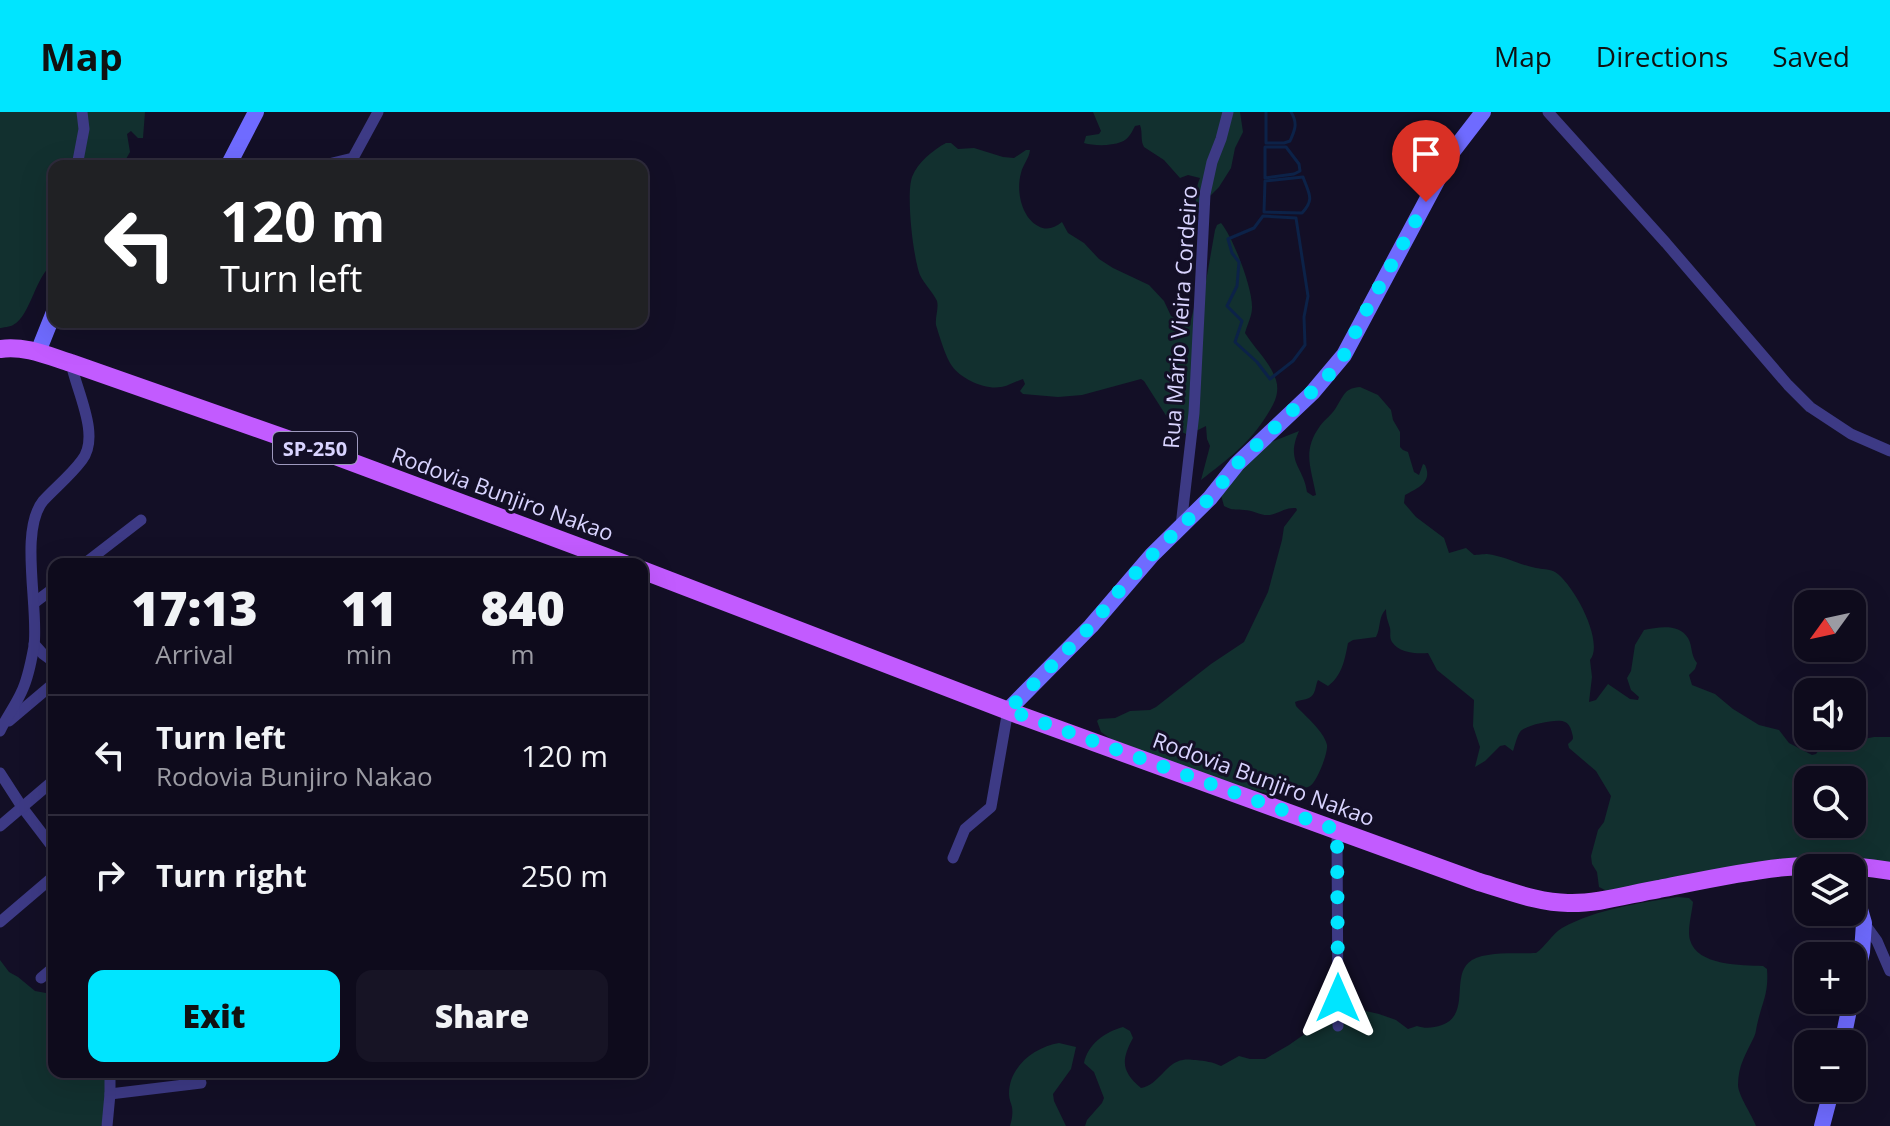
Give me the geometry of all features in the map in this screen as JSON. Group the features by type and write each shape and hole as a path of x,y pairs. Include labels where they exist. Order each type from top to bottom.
{"main road":[{"name":"Rodovia Bunjiro Nakao","path":"0,349 38,352 71,363 330,454 609,558"},
{"name":"Rodovia Bunjiro Nakao","path":"648,572 1008,710 1479,882 1528,896 1566,904 1593,902 1749,871 1794,867"},
{"name":"Rodovia Bunjiro Nakao","path":"1866,867 1890,871"}],"street":[{"path":"78,160 84,129 82,112"},
{"path":"231,160 256,112"},
{"path":"345,160 353,158 378,112"},
{"name":"Rua Mário Vieira Cordeiro","path":"1181,527 1194,413 1205,194 1228,112"},
{"path":"953,858 965,829 991,807 1008,710 1091,626 1120,590 1210,498 1237,464 1312,393 1344,355 1453,151 1483,112"},
{"path":"1548,112 1810,407 1851,434 1890,451"},
{"path":"38,352 48,326"},
{"path":"1,729 21,693 34,644 33,521 43,501 85,457 90,436 71,363"},
{"path":"92,558 141,520"},
{"path":"34,603 48,592"},
{"path":"34,644 48,658"},
{"path":"1,729 48,688"},
{"path":"0,773 48,841"},
{"path":"0,826 48,785"},
{"path":"1337,830 1338,1026"},
{"path":"0,922 48,881"},
{"path":"1866,926 1877,941 1890,971"},
{"path":"41,978 48,972"},
{"path":"107,1126 110,1078"},
{"path":"110,1094 201,1083"},
{"path":"1822,1126 1828,1102"}],"green space":[{"path":"0,112 145,112 143,138 138,138 131,131 127,134 130,152 125,160 48,160 48,269 19,320 0,328"},
{"path":"1093,112 1240,112 1243,132 1235,148 1231,168 1199,212 1196,195 1200,178 1188,175 1180,178 1164,160 1144,147 1140,125 1135,126 1126,140 1117,143 1084,143 1086,136 1101,131"},
{"path":"946,143 958,149 974,148 1014,158 1030,150 1019,187 1021,202 1032,222 1047,229 1062,222 1068,233 1084,243 1099,259 1149,285 1164,301 1171,316 1188,326 1205,287 1215,230 1221,223 1236,251 1249,289 1252,311 1245,333 1270,367 1277,385 1272,407 1245,443 1201,480 1210,446 1206,426 1188,435 1174,428 1141,379 1082,395 1058,397 1023,394 1020,391 1025,384 1023,379 1003,387 988,387 956,371 947,358 936,325 937,301 917,266 910,211 912,177 926,157"},
{"path":"1360,387 1378,395 1391,410 1400,432 1400,447 1408,452 1414,472 1419,475 1425,465 1426,480 1405,495 1404,503 1416,517 1444,538 1449,553 1466,548 1474,555 1493,555 1551,570 1570,588 1585,613 1593,640 1589,702 1596,700 1608,684 1630,699 1638,700 1627,678 1635,645 1644,630 1668,627 1684,633 1690,641 1697,663 1689,675 1692,685 1715,694 1759,725 1779,730 1794,746 1794,750 1812,755 1819,750 1866,750 1866,739 1890,737 1890,867 1866,869 1866,854 1794,854 1794,875 1607,891 1599,887 1591,856 1611,796 1596,771 1569,748 1573,737 1569,725 1556,721 1528,727 1520,732 1513,751 1505,745 1500,746 1475,767 1480,747 1473,726 1474,700 1437,670 1428,653 1408,652 1395,646 1386,609 1376,637 1348,643 1342,667 1333,682 1328,686 1318,680 1311,697 1295,702 1327,745 1319,773 1308,787 1274,795 1210,779 1118,744 1101,732 1099,719 1156,707 1244,642 1268,592 1284,527 1297,510 1289,508 1266,515 1232,509 1224,506 1221,495 1212,493 1269,443 1299,431 1295,441 1295,457 1307,492 1316,495 1309,459 1311,443 1320,426 1351,389"},
{"path":"1677,897 1689,898 1693,902 1689,936 1694,949 1701,955 1721,962 1767,969 1766,992 1755,1034 1738,1078 1740,1094 1756,1126 1085,1126 1104,1098 1094,1072 1084,1063 1086,1056 1098,1040 1116,1029 1123,1027 1130,1031 1133,1038 1126,1053 1125,1065 1141,1088 1153,1083 1172,1065 1183,1060 1206,1061 1221,1066 1239,1056 1265,1059 1336,1012 1361,1010 1379,1014 1396,1020 1408,1029 1435,1027 1451,1020 1456,1012 1462,975 1465,966 1472,960 1494,954 1536,953 1558,931 1575,921 1618,908"},
{"path":"0,960 9,972 35,991 48,994 48,1078 106,1078 101,1126 0,1126"},
{"path":"1059,1043 1076,1047 1071,1069 1053,1094 1066,1126 1010,1126 1012,1112 1009,1094 1013,1075 1033,1054"}],"waterway":[{"path":"1266,112 1266,143 1290,141 1295,126 1291,112"},
{"path":"1265,147 1286,147 1299,164 1300,171 1265,178 1265,147"},
{"path":"1303,177 1310,200 1302,213 1264,212 1265,181 1303,177"},
{"path":"1263,216 1296,218 1308,296 1304,317 1305,345 1293,361 1270,379 1235,342 1242,321 1227,306 1237,286 1239,262 1232,253 1228,239 1254,228 1263,216"}],"route":[{"path":"1338,998 1337,830 1008,710 1091,626 1152,555 1210,498 1237,464 1328,376 1344,355 1426,202"}]}
